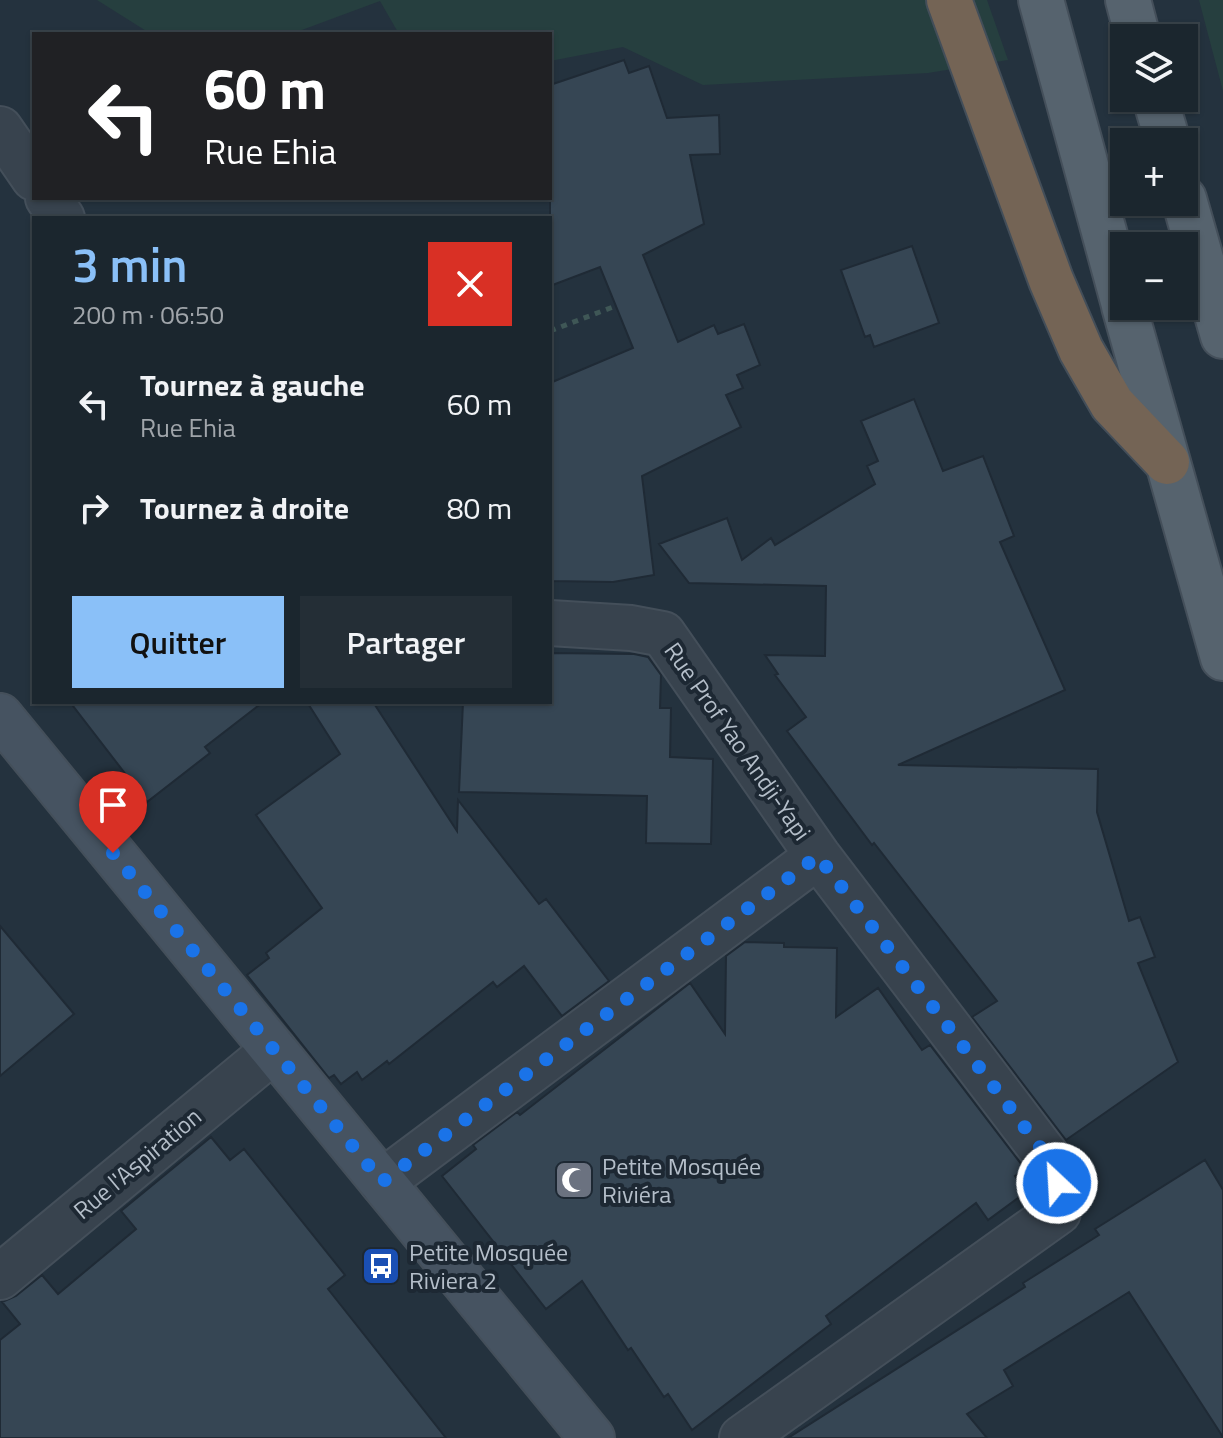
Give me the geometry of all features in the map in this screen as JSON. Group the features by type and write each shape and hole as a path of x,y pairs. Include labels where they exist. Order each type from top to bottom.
{"highway":[{"path":"949,0 1051,280 1081,350 1112,404 1167,462"}],"main road":[{"path":"1041,0 1110,254"},
{"path":"1128,0 1134,24"},
{"path":"1189,216 1223,336"},
{"path":"1128,320 1223,658"}],"street":[{"path":"0,129 32,175"},
{"name":"Rue Prof Yao Andji-Yapi","path":"552,623 631,628 663,634 818,856 1052,1163 1057,1183 1058,1212 742,1438"},
{"path":"0,716 592,1438"},
{"path":"382,1182 818,856"},
{"name":"Rue l'Aspiration","path":"0,1277 274,1050"}],"path":[{"path":"552,330 613,307"}],"green space":[{"path":"97,0 987,0 1008,60 928,73 703,85 623,47 552,61 552,32 398,32 380,1 296,32 148,32"},
{"path":"1199,0 1223,0 1223,91"}],"building":[{"path":"624,60 629,73 649,66 667,118 719,115 720,154 690,155 704,224 643,255 678,342 714,325 718,334 744,324 760,365 737,375 743,388 726,395 741,427 642,476 654,575 613,582 552,581 552,382 633,348 600,267 552,285 552,84"},
{"path":"912,246 939,323 874,347 870,335 865,337 841,270"},
{"path":"914,399 943,471 983,456 1014,536 1000,542 1065,690 898,765 1098,769 1097,812 1129,921 1140,917 1155,957 1138,963 1178,1062 1066,1140 972,1017 997,1001 874,843 872,845 787,731 806,717 775,675 778,674 765,655 825,656 826,586 689,583 659,544 727,518 742,560 771,538 775,545 875,484 867,466 878,461 861,421"},
{"path":"552,653 634,654 648,657 661,675 660,708 671,708 670,757 713,759 711,844 646,843 647,796 459,792 463,704 552,704"},
{"path":"72,704 260,704 205,747 210,753 147,802"},
{"path":"308,704 374,704 457,831 458,800 539,904 546,899 609,981 562,1016 524,966 497,987 493,982 389,1064 387,1061 362,1080 357,1072 341,1084 334,1075 329,1078 247,975 269,958 266,953 322,908 256,815 340,754"},
{"path":"0,926 74,1014 0,1076"},
{"path":"745,942 784,943 784,947 837,948 836,1017 878,988 922,1050 930,1045 1025,1169 1015,1176 1026,1192 988,1220 976,1203 826,1316 831,1324 692,1430 668,1394 664,1397 631,1348 628,1350 582,1281 546,1309 442,1176 476,1149 473,1145 517,1112 520,1115 690,983 725,1034 726,956"},
{"path":"211,1137 230,1160 244,1149 345,1275 328,1289 446,1438 0,1438 0,1340 20,1324 2,1302 16,1296 42,1275 58,1294 136,1229 121,1211"},
{"path":"1205,1160 1223,1190 1223,1437 1129,1292 1004,1370 1013,1386 967,1414 987,1438 788,1438 1025,1287 1023,1283 1099,1235 1095,1229"}],"place":[{"name":"Petite Mosquée Riviéra","path":"574,1180"},
{"name":"Petite Mosquée Riviera 2","path":"381,1266"}],"route":[{"path":"113,853 382,1182 818,856 1052,1163 1057,1183"}]}
